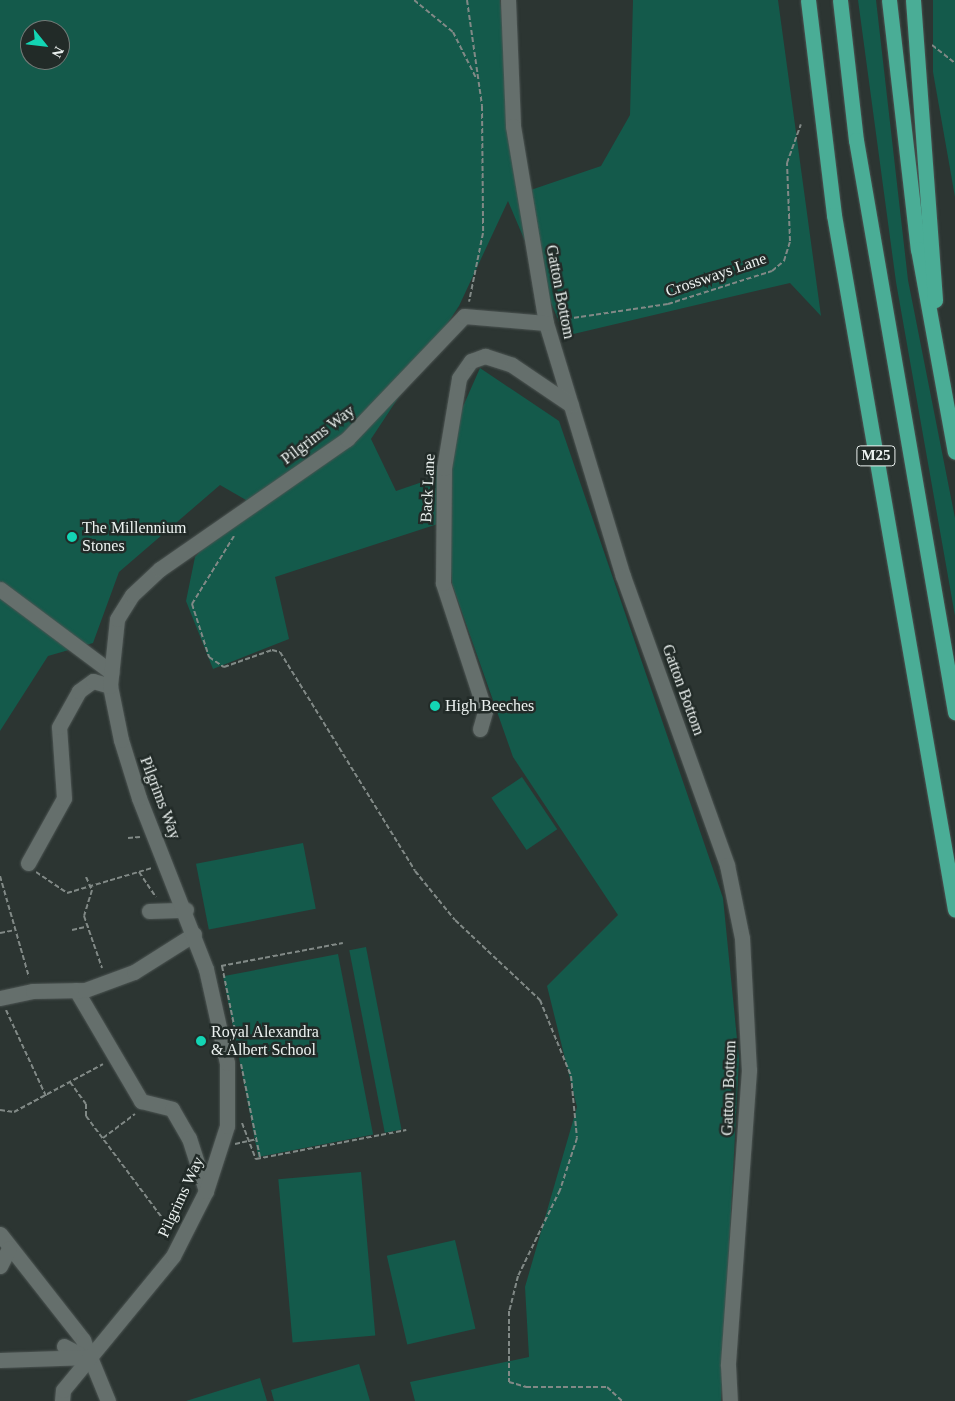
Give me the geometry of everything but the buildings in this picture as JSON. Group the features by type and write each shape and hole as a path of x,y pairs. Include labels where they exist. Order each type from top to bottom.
{"highway":[{"name":"M25","path":"808,0 834,215 955,910"},
{"name":"M25","path":"840,0 856,140 955,712"},
{"path":"889,0 903,144 939,376 955,452"},
{"path":"914,0 939,376"}],"street":[{"name":"Gatton Bottom","path":"508,0 513,126 546,323 624,576 727,865 742,938 749,1070 728,1365 730,1401"},
{"path":"464,316 546,323"},
{"name":"Pilgrims Way","path":"62,1401 63,1390 85,1355 182,1238 206,1190 223,1147 228,1101 226,1063 206,968 186,910 139,798 110,679 117,619 132,595 160,569 347,440 464,316"},
{"name":"Back Lane","path":"480,729 485,711 444,583 444,468 459,378 471,361 484,356 512,365 571,405"},
{"path":"0,589 110,679"},
{"path":"28,863 64,798 59,727 79,691 93,682 110,679"},
{"path":"148,911 186,910"},
{"path":"1,998 33,991 76,990 106,982 134,972 194,934"},
{"path":"76,990 141,1102 172,1109 189,1138 206,1190"},
{"path":"0,1234 82,1340 85,1355 108,1401"},
{"path":"0,1266 9,1248"},
{"path":"64,1346 85,1355"},
{"path":"0,1360 71,1359 85,1355"}],"path":[{"path":"414,0 453,32 477,80"},
{"path":"464,316 483,233 482,106 467,0"},
{"path":"932,45 955,63"},
{"name":"Crossways Lane","path":"546,323 668,304 772,271 784,261 790,241 787,163 801,124"},
{"path":"236,532 192,604 208,657 224,667 272,650 280,652 415,872 456,920 540,1000 571,1076 577,1138 560,1190 518,1276 509,1311 507,1360 509,1382 526,1387 607,1387 622,1401"},
{"path":"28,863 45,882 67,893 92,890 106,879 167,864"},
{"path":"139,872 164,912"},
{"path":"0,876 33,991"},
{"path":"86,876 92,890 84,916 89,926 106,982"},
{"path":"72,930 89,926"},
{"path":"0,933 16,930"},
{"path":"206,968 343,943"},
{"path":"1,998 46,1096"},
{"path":"0,1110 14,1112 114,1058"},
{"path":"70,1082 103,1138 172,1231 182,1238"},
{"path":"103,1138 150,1103"},
{"path":"240,1116 256,1159 406,1130"},
{"path":"223,1147 256,1139"}],"green space":[{"path":"0,0 500,0 519,194 601,166 630,115 633,0 778,0 821,316 790,283 565,336 508,201 459,306 371,439 396,491 431,479 480,368 559,421 723,898 739,1059 721,1401 415,1401 410,1382 529,1357 525,1287 577,1107 547,986 618,915 513,757 452,584 447,521 275,577 289,639 213,669 186,601 195,557 246,500 220,485 119,572 93,643 48,656 0,731"},
{"path":"858,0 876,0 908,280 955,518 955,616 896,282"},
{"path":"933,0 955,0 955,197 933,72"},
{"path":"522,777 557,829 527,850 491,798"},
{"path":"303,843 316,909 209,930 196,864"},
{"path":"366,947 401,1130 385,1133 349,950"},
{"path":"338,954 373,1135 258,1157 223,976"},
{"path":"361,1172 375,1335 293,1343 278,1179"},
{"path":"455,1240 475,1329 407,1344 387,1256"},
{"path":"359,1364 370,1401 274,1401 271,1390"},
{"path":"260,1378 267,1401 186,1401"}],"place":[{"name":"The Millennium Stones","path":"72,537"},
{"name":"High Beeches","path":"435,706"},
{"name":"Royal Alexandra & Albert School","path":"201,1041"}]}
